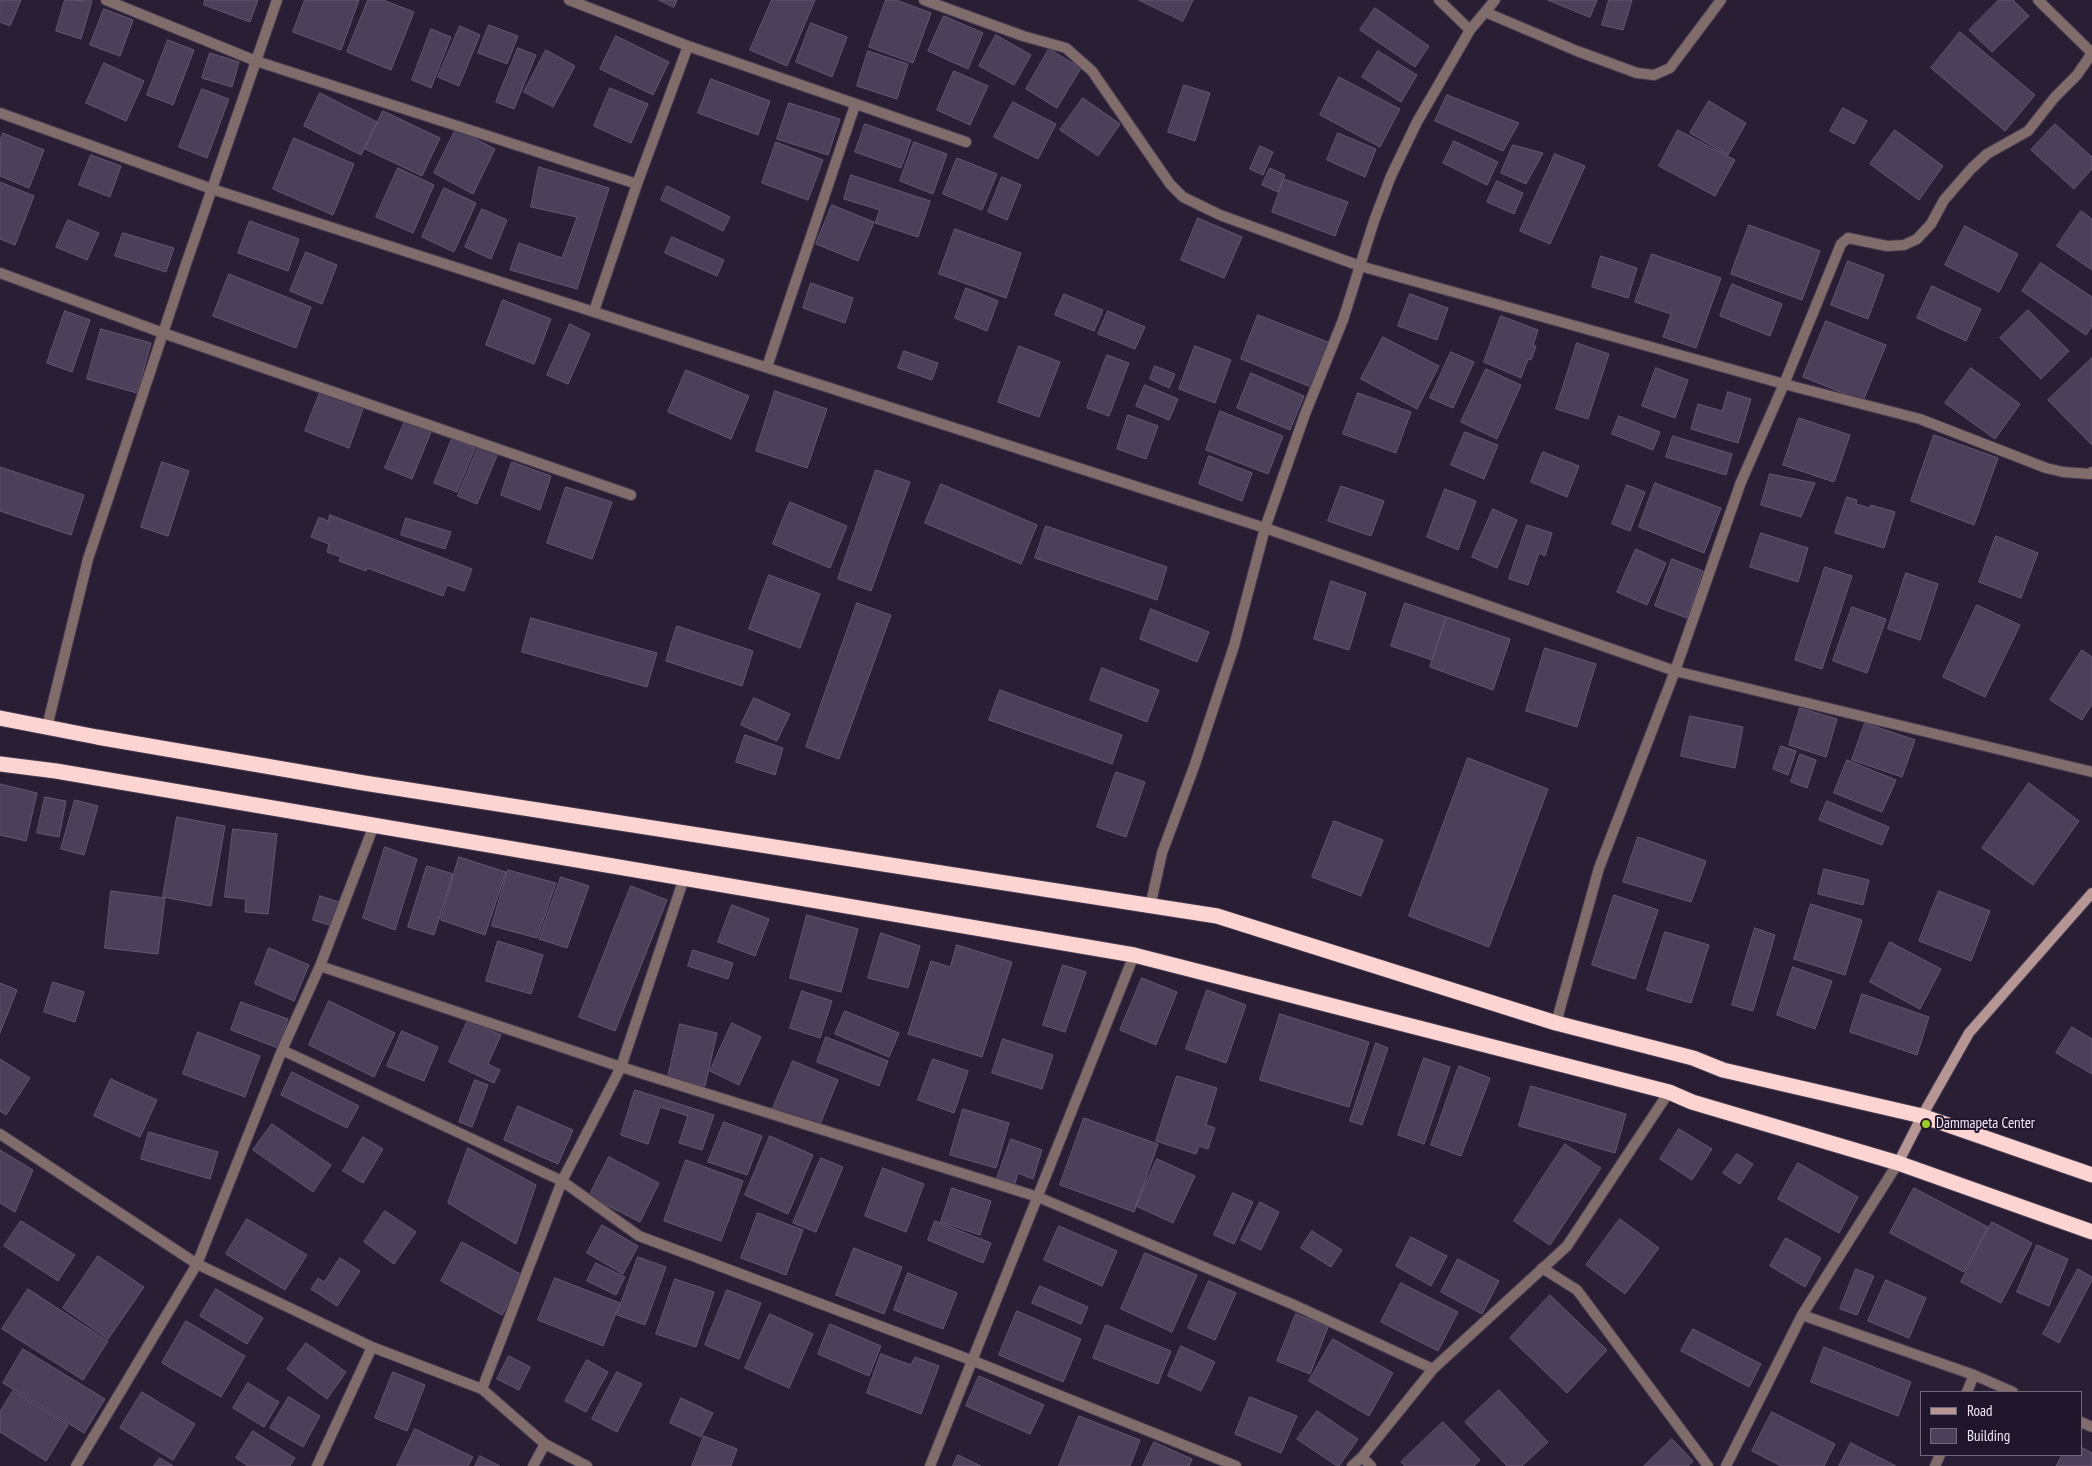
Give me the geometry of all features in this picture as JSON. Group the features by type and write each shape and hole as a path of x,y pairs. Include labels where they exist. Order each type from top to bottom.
{"highway":[{"path":"0,718 364,783 1217,916 1556,1023 1693,1058 1723,1070 1922,1116 2092,1175"},
{"path":"0,764 56,771 1134,955 1669,1092 1692,1102 1898,1163 2092,1232"}],"street":[{"path":"106,0 256,61 637,184"},
{"path":"47,727 88,559 163,332 277,0"},
{"path":"569,0 688,46 966,142"},
{"path":"924,0 1023,36 1066,48 1092,71 1170,184 1183,197 1220,215 1360,266 1784,384 1920,419 2046,468 2063,472 2090,474 2092,472"},
{"path":"1439,0 1470,30"},
{"path":"1150,907 1162,853 1194,767 1234,646 1265,528 1305,414 1343,320 1374,222 1391,176 1417,122 1470,30 1495,0"},
{"path":"1486,12 1576,51 1637,73 1654,75 1670,68 1721,0"},
{"path":"1556,1023 1599,868 1675,671 1741,482 1843,241 1848,238 1854,238 1888,246 1904,245 1917,239 1931,224 1944,200 1971,169 1987,154 2028,131 2055,97 2077,75 2092,53 2038,0"},
{"path":"594,311 637,184 688,46"},
{"path":"767,366 855,104"},
{"path":"0,113 212,189 767,366 1265,528 1675,671 2092,772"},
{"path":"0,273 163,332 631,495"},
{"path":"76,1466 198,1264 282,1050 320,966 374,825"},
{"path":"482,1389 562,1181 621,1068 684,878"},
{"path":"1726,1466 1802,1315 1898,1163 1969,1033 2092,893"},
{"path":"930,1466 1134,955"},
{"path":"320,966 621,1068 1038,1197 1292,1304 1433,1369"},
{"path":"282,1050 562,1181 639,1236 971,1360 1236,1466"},
{"path":"1352,1466 1362,1457 1433,1369 1567,1246 1669,1092"},
{"path":"0,1134 198,1264 372,1347 482,1389 545,1444 587,1466"},
{"path":"1542,1268 1577,1290 1708,1466"},
{"path":"1802,1315 1974,1375 2011,1391"},
{"path":"317,1466 372,1347"},
{"path":"1967,1391 1974,1375"},
{"path":"533,1466 545,1444"},
{"path":"1362,1457 1372,1466"}],"building":[{"path":"0,0 21,0 10,26 0,22"},
{"path":"65,0 92,1 81,39 56,31"},
{"path":"205,0 258,0 250,22 204,5"},
{"path":"305,0 359,0 341,50 293,32"},
{"path":"368,0 383,0 414,12 391,70 347,52"},
{"path":"659,0 677,0 674,7"},
{"path":"772,0 815,0 787,66 750,50"},
{"path":"886,0 896,0 931,13 913,63 869,47"},
{"path":"1139,0 1193,0 1183,21"},
{"path":"1548,0 1597,0 1590,17"},
{"path":"1609,0 1632,0 1623,30 1602,25"},
{"path":"1999,0 2013,0 2029,16 1992,52 1969,30"},
{"path":"1375,8 1429,46 1415,67 1360,30"},
{"path":"104,9 133,20 120,56 90,45"},
{"path":"944,16 983,33 968,69 928,51"},
{"path":"811,23 847,37 832,77 796,62"},
{"path":"489,25 518,36 507,64 478,53"},
{"path":"460,26 480,35 459,86 438,77"},
{"path":"431,29 451,37 431,88 412,80"},
{"path":"1960,32 2035,95 2005,131 1931,68"},
{"path":"996,35 1031,55 1014,85 979,66"},
{"path":"616,36 669,62 653,95 600,69"},
{"path":"168,40 194,50 173,105 147,95"},
{"path":"518,48 536,55 514,109 496,102"},
{"path":"1049,49 1081,68 1057,108 1026,89"},
{"path":"546,50 575,66 553,107 524,92"},
{"path":"868,51 908,64 897,99 857,86"},
{"path":"1378,51 1417,75 1401,102 1362,77"},
{"path":"210,53 239,62 232,87 202,78"},
{"path":"104,63 144,81 126,121 86,103"},
{"path":"954,71 988,86 970,125 937,110"},
{"path":"1339,77 1400,109 1380,147 1320,115"},
{"path":"711,79 770,101 758,135 698,113"},
{"path":"1184,85 1210,93 1195,141 1168,132"},
{"path":"610,88 648,104 631,143 594,126"},
{"path":"202,89 229,99 207,158 179,147"},
{"path":"320,93 377,122 361,155 304,126"},
{"path":"1447,95 1519,123 1503,151 1435,121"},
{"path":"1083,98 1120,124 1098,156 1060,130"},
{"path":"1709,101 1746,123 1728,155 1690,133"},
{"path":"1013,102 1056,124 1038,159 994,137"},
{"path":"789,103 840,119 828,155 777,139"},
{"path":"1843,108 1867,121 1854,144 1830,131"},
{"path":"383,111 440,138 422,176 365,149"},
{"path":"865,124 911,140 901,168 855,152"},
{"path":"2055,124 2092,157 2092,169 2074,189 2031,150"},
{"path":"456,129 495,149 473,194 434,173"},
{"path":"1678,130 1735,160 1715,196 1659,166"},
{"path":"1895,130 1943,166 1919,200 1870,164"},
{"path":"3,133 44,150 29,188 0,176 0,141"},
{"path":"1338,133 1376,149 1365,177 1327,160"},
{"path":"294,138 354,164 333,215 273,189"},
{"path":"1454,141 1498,162 1487,185 1443,163"},
{"path":"776,142 823,160 808,200 762,183"},
{"path":"914,142 947,154 933,194 900,181"},
{"path":"1513,145 1543,153 1526,184 1501,173"},
{"path":"1260,146 1273,152 1263,175 1250,169"},
{"path":"1555,154 1585,166 1550,244 1520,231"},
{"path":"91,155 121,166 110,197 79,185"},
{"path":"957,158 997,174 982,210 943,194"},
{"path":"539,167 609,188 577,289 510,270 519,243 562,258 577,217 531,207"},
{"path":"398,168 434,185 413,233 376,217"},
{"path":"1270,168 1285,175 1278,192 1262,185"},
{"path":"851,175 930,201 918,237 875,223 880,210 844,199"},
{"path":"1002,177 1021,185 1007,220 988,212"},
{"path":"1284,179 1348,202 1335,236 1272,212"},
{"path":"1497,181 1523,193 1514,214 1487,202"},
{"path":"0,182 34,196 15,245 0,239"},
{"path":"667,186 730,217 723,231 661,200"},
{"path":"444,188 476,203 454,252 422,237"},
{"path":"832,205 874,222 858,261 816,244"},
{"path":"482,209 507,220 491,259 465,247"},
{"path":"2081,211 2092,219 2092,270 2057,246"},
{"path":"1198,218 1242,237 1224,278 1181,260"},
{"path":"68,220 99,233 87,260 56,247"},
{"path":"250,221 299,239 288,271 238,253"},
{"path":"1749,225 1820,251 1802,300 1731,274"},
{"path":"1965,226 2018,254 1999,292 1945,265"},
{"path":"955,229 1021,253 1006,298 939,274"},
{"path":"123,233 174,248 166,272 115,256"},
{"path":"672,237 724,260 717,276 665,253"},
{"path":"306,252 337,265 322,304 290,291"},
{"path":"1652,254 1721,278 1696,348 1663,337 1671,314 1635,302"},
{"path":"1601,256 1637,268 1628,298 1592,287"},
{"path":"1848,261 1884,275 1868,319 1831,305"},
{"path":"2041,263 2092,297 2092,326 2086,335 2022,291"},
{"path":"229,274 311,307 296,348 213,316"},
{"path":"811,283 853,298 845,323 803,308"},
{"path":"1732,284 1782,304 1770,336 1720,316"},
{"path":"1932,286 1981,309 1966,341 1917,318"},
{"path":"966,288 998,301 987,331 955,318"},
{"path":"1064,294 1103,310 1094,331 1055,315"},
{"path":"1410,294 1448,308 1437,340 1398,326"},
{"path":"503,300 551,319 534,364 486,345"},
{"path":"2028,310 2069,351 2041,379 2000,338"},
{"path":"65,311 90,320 72,372 47,363"},
{"path":"1108,311 1145,327 1135,349 1098,334"},
{"path":"1258,315 1328,342 1311,387 1241,359"},
{"path":"1501,316 1538,330 1533,345 1536,346 1531,360 1528,359 1521,378 1484,362"},
{"path":"1826,321 1886,345 1863,401 1803,377"},
{"path":"570,324 590,334 568,384 547,375"},
{"path":"101,329 151,343 137,393 87,379"},
{"path":"1383,337 1439,366 1417,409 1361,379"},
{"path":"1577,343 1609,354 1588,419 1556,409"},
{"path":"1019,346 1060,362 1039,417 998,402"},
{"path":"1195,346 1231,360 1215,403 1179,389"},
{"path":"904,351 938,363 932,380 898,368"},
{"path":"1451,352 1474,362 1453,408 1430,398"},
{"path":"1107,355 1129,363 1109,416 1087,408"},
{"path":"2092,358 2092,445 2048,400"},
{"path":"1155,366 1175,374 1169,388 1150,379"},
{"path":"1656,368 1688,380 1675,418 1642,406"},
{"path":"1971,368 2020,404 1995,439 1945,403"},
{"path":"1486,369 1521,385 1497,439 1461,422"},
{"path":"686,370 749,396 731,439 668,412"},
{"path":"1251,373 1304,396 1290,430 1237,408"},
{"path":"1145,385 1178,399 1169,420 1136,406"},
{"path":"321,390 364,406 349,448 305,431"},
{"path":"775,391 827,409 807,468 756,451"},
{"path":"1728,392 1751,399 1738,443 1691,429 1698,404 1722,411"},
{"path":"1358,393 1411,412 1396,453 1343,434"},
{"path":"1220,411 1283,436 1268,474 1206,450"},
{"path":"1128,415 1158,426 1146,459 1117,449"},
{"path":"1619,416 1660,432 1653,450 1612,434"},
{"path":"1799,418 1850,435 1834,482 1783,465"},
{"path":"405,421 431,432 412,479 385,468"},
{"path":"1465,432 1498,445 1484,479 1451,465"},
{"path":"1934,435 1998,458 1974,525 1911,501"},
{"path":"1673,436 1732,454 1726,475 1666,457"},
{"path":"452,439 475,448 457,492 434,483"},
{"path":"479,445 498,453 477,504 458,496"},
{"path":"1543,452 1579,466 1567,497 1531,482"},
{"path":"1209,456 1252,473 1242,501 1199,484"},
{"path":"162,462 189,471 168,536 141,527"},
{"path":"512,462 551,476 540,510 501,495"},
{"path":"0,467 84,495 71,535 0,511"},
{"path":"876,470 910,482 871,591 838,579"},
{"path":"1770,474 1815,483 1801,517 1761,505"},
{"path":"1655,483 1721,508 1704,553 1639,527"},
{"path":"941,484 1037,525 1021,564 925,523"},
{"path":"1627,485 1645,492 1630,531 1612,524"},
{"path":"1341,486 1384,501 1371,536 1328,521"},
{"path":"566,487 612,502 592,559 547,543"},
{"path":"1445,489 1476,501 1458,550 1427,537"},
{"path":"1847,497 1857,500 1856,504 1870,508 1871,505 1895,512 1884,548 1835,533"},
{"path":"790,502 847,526 830,568 773,544"},
{"path":"1493,509 1517,520 1497,568 1472,557"},
{"path":"330,515 472,569 464,591 447,585 443,596 367,568 366,571 339,561 341,557 327,552 329,544 311,537 319,517 328,521"},
{"path":"406,518 451,532 445,549 401,535"},
{"path":"1527,525 1552,533 1545,556 1539,553 1528,585 1509,579"},
{"path":"1046,526 1167,567 1157,600 1035,558"},
{"path":"1761,533 1808,548 1798,582 1750,567"},
{"path":"1996,536 2038,553 2021,598 1979,582"},
{"path":"1636,549 1666,563 1647,605 1617,592"},
{"path":"1672,559 1703,571 1687,618 1655,606"},
{"path":"1825,567 1852,576 1822,669 1795,660"},
{"path":"1906,573 1938,584 1920,640 1888,629"},
{"path":"769,575 820,594 800,648 749,629"},
{"path":"1331,581 1366,593 1349,650 1314,639"},
{"path":"857,603 891,615 839,759 806,747"},
{"path":"1405,603 1446,617 1432,660 1391,646"},
{"path":"1977,605 2020,625 1985,697 1943,677"},
{"path":"1852,607 1886,619 1867,673 1833,661"},
{"path":"1151,609 1209,632 1197,662 1140,639"},
{"path":"1447,617 1510,639 1493,690 1430,667"},
{"path":"531,618 657,653 647,687 522,652"},
{"path":"677,626 753,651 742,686 666,661"},
{"path":"1545,648 1596,664 1577,727 1526,711"},
{"path":"2082,650 2092,657 2092,704 2082,720 2050,700"},
{"path":"1102,668 1159,690 1147,722 1090,700"},
{"path":"1000,690 1122,735 1112,764 989,720"},
{"path":"754,698 790,714 777,741 741,725"},
{"path":"1800,708 1837,719 1826,757 1789,745"},
{"path":"1690,716 1743,727 1735,768 1681,756"},
{"path":"1865,723 1915,740 1902,777 1852,760"},
{"path":"745,735 783,748 775,775 736,762"},
{"path":"1781,746 1796,751 1788,775 1773,769"},
{"path":"1800,754 1816,760 1807,788 1791,782"},
{"path":"1468,758 1548,789 1489,947 1409,916"},
{"path":"1847,760 1896,780 1882,812 1834,793"},
{"path":"1116,772 1145,782 1126,837 1097,827"},
{"path":"2029,783 2079,821 2033,885 1982,848"},
{"path":"0,784 37,793 26,841 0,835"},
{"path":"45,797 66,801 59,837 37,833"},
{"path":"75,800 98,806 84,855 61,849"},
{"path":"1827,801 1889,827 1882,845 1819,820"},
{"path":"177,817 225,826 211,906 163,897"},
{"path":"1334,821 1383,840 1361,896 1312,877"},
{"path":"233,829 277,834 268,914 245,912 246,899 225,897"},
{"path":"1638,837 1706,861 1691,902 1623,882"},
{"path":"385,847 417,859 395,930 363,918"},
{"path":"459,857 506,872 485,935 441,920"},
{"path":"427,866 453,874 434,935 408,927"},
{"path":"1824,869 1869,880 1863,905 1818,894"},
{"path":"508,870 556,883 537,938 492,926"},
{"path":"561,877 589,886 567,948 539,939"},
{"path":"631,886 667,900 615,1031 579,1017"},
{"path":"111,891 165,898 158,954 105,948"},
{"path":"1939,891 1990,911 1971,961 1919,941"},
{"path":"1614,895 1658,910 1635,979 1592,965"},
{"path":"320,896 342,903 335,927 313,920"},
{"path":"1811,904 1862,920 1845,975 1794,959"},
{"path":"732,905 769,919 755,956 718,942"},
{"path":"807,915 858,929 841,992 790,978"},
{"path":"1755,928 1775,935 1753,1011 1732,1005"},
{"path":"1665,932 1709,945 1691,1003 1647,990"},
{"path":"881,933 920,946 908,988 868,978"},
{"path":"498,941 543,955 531,994 486,981"},
{"path":"1890,942 1941,969 1920,1009 1870,982"},
{"path":"957,945 1012,962 982,1057 908,1034 931,961 950,967"},
{"path":"269,948 309,965 294,1001 255,984"},
{"path":"693,950 733,963 728,979 688,966"},
{"path":"1063,965 1086,972 1065,1032 1043,1025"},
{"path":"1793,967 1832,981 1815,1029 1777,1015"},
{"path":"1142,978 1177,992 1156,1045 1120,1030"},
{"path":"53,982 84,992 75,1022 44,1012"},
{"path":"0,983 17,990 0,1033"},
{"path":"1207,990 1246,1005 1226,1063 1186,1049"},
{"path":"802,991 832,1001 820,1038 790,1028"},
{"path":"1862,994 1929,1017 1917,1055 1850,1032"},
{"path":"329,1001 395,1033 374,1077 309,1045"},
{"path":"241,1002 288,1019 278,1048 231,1030"},
{"path":"845,1011 899,1033 889,1057 835,1034"},
{"path":"1280,1014 1369,1042 1349,1107 1260,1080"},
{"path":"468,1020 501,1035 488,1064 500,1070 494,1083 449,1062"},
{"path":"732,1023 761,1037 739,1085 710,1071"},
{"path":"680,1024 717,1033 705,1086 668,1077"},
{"path":"2072,1027 2092,1039 2092,1074 2056,1053"},
{"path":"402,1031 438,1047 424,1081 387,1066"},
{"path":"198,1032 260,1056 245,1097 183,1074"},
{"path":"826,1037 888,1061 879,1086 817,1062"},
{"path":"1003,1039 1053,1055 1042,1089 992,1073"},
{"path":"1376,1043 1388,1048 1362,1125 1350,1121"},
{"path":"1424,1058 1450,1067 1424,1144 1398,1135"},
{"path":"0,1059 30,1078 6,1115 0,1111"},
{"path":"933,1059 968,1071 954,1113 918,1100"},
{"path":"793,1061 838,1080 819,1127 773,1108"},
{"path":"1459,1066 1490,1078 1461,1156 1431,1145"},
{"path":"292,1072 359,1106 347,1128 281,1095"},
{"path":"1177,1076 1217,1088 1206,1125 1215,1128 1208,1149 1199,1146 1196,1154 1156,1141"},
{"path":"111,1079 157,1100 140,1137 94,1116"},
{"path":"475,1080 488,1085 472,1127 459,1122"},
{"path":"1531,1086 1626,1114 1615,1153 1519,1126"},
{"path":"635,1090 714,1115 702,1150 679,1143 688,1116 660,1107 648,1144 621,1135"},
{"path":"518,1106 573,1130 558,1164 504,1140"},
{"path":"963,1109 1009,1123 996,1168 950,1155"},
{"path":"1084,1118 1158,1144 1134,1212 1060,1185"},
{"path":"724,1122 762,1136 747,1175 708,1162"},
{"path":"272,1124 331,1165 313,1192 253,1150"},
{"path":"1679,1129 1712,1149 1692,1180 1660,1159"},
{"path":"149,1132 218,1152 210,1179 141,1159"},
{"path":"770,1136 813,1155 788,1214 745,1195"},
{"path":"363,1137 383,1149 363,1183 343,1171"},
{"path":"1011,1139 1042,1150 1033,1179 1018,1173 1015,1184 997,1178"},
{"path":"1565,1144 1601,1168 1550,1245 1514,1221"},
{"path":"468,1148 536,1185 516,1244 448,1203"},
{"path":"0,1150 33,1170 15,1212 0,1203"},
{"path":"1737,1154 1753,1164 1740,1184 1723,1173"},
{"path":"609,1157 659,1183 640,1222 589,1196"},
{"path":"821,1158 843,1167 816,1232 793,1223"},
{"path":"1157,1159 1195,1176 1173,1223 1136,1206"},
{"path":"686,1160 743,1181 721,1241 664,1221"},
{"path":"1798,1163 1858,1197 1839,1233 1778,1199"},
{"path":"883,1168 924,1184 906,1232 865,1216"},
{"path":"952,1188 991,1201 980,1235 941,1222"},
{"path":"1914,1188 1988,1227 1964,1272 1890,1233"},
{"path":"1233,1193 1253,1202 1234,1244 1214,1235"},
{"path":"1260,1202 1279,1212 1261,1250 1241,1240"},
{"path":"385,1211 416,1232 394,1264 364,1242"},
{"path":"758,1213 803,1230 786,1275 741,1258"},
{"path":"247,1219 307,1255 285,1290 226,1254"},
{"path":"1620,1219 1659,1248 1625,1294 1586,1265"},
{"path":"21,1221 75,1255 58,1281 4,1246"},
{"path":"935,1221 991,1243 983,1263 928,1240"},
{"path":"1992,1222 2032,1243 2001,1303 1961,1282"},
{"path":"602,1225 638,1246 623,1274 587,1253"},
{"path":"1059,1226 1117,1251 1102,1286 1044,1260"},
{"path":"1312,1231 1342,1250 1331,1267 1301,1248"},
{"path":"1411,1237 1447,1256 1431,1286 1396,1266"},
{"path":"1786,1238 1821,1258 1805,1287 1770,1266"},
{"path":"462,1242 524,1276 502,1315 441,1281"},
{"path":"2037,1245 2068,1259 2049,1306 2017,1292"},
{"path":"854,1248 902,1267 884,1314 836,1295"},
{"path":"1145,1253 1197,1275 1172,1332 1121,1309"},
{"path":"98,1256 144,1287 108,1339 63,1308"},
{"path":"638,1257 666,1267 645,1325 617,1315"},
{"path":"340,1258 360,1271 337,1306 311,1289 318,1278 324,1282"},
{"path":"1458,1259 1499,1281 1482,1314 1441,1292"},
{"path":"596,1263 625,1277 616,1295 587,1281"},
{"path":"1856,1269 1874,1276 1857,1315 1840,1309"},
{"path":"2078,1269 2092,1277 2092,1280 2059,1343 2043,1334"},
{"path":"908,1273 957,1293 943,1329 894,1310"},
{"path":"555,1278 620,1303 603,1346 538,1320"},
{"path":"675,1279 714,1292 696,1347 656,1334"},
{"path":"1886,1280 1926,1298 1909,1338 1868,1321"},
{"path":"1209,1281 1236,1293 1215,1340 1188,1328"},
{"path":"1401,1283 1458,1312 1438,1351 1381,1322"},
{"path":"1040,1286 1088,1307 1081,1324 1032,1303"},
{"path":"28,1289 108,1341 83,1380 2,1329"},
{"path":"216,1289 263,1318 247,1344 200,1316"},
{"path":"727,1290 761,1303 739,1359 705,1345"},
{"path":"1550,1295 1607,1350 1567,1393 1510,1338"},
{"path":"1017,1311 1081,1339 1063,1382 999,1355"},
{"path":"770,1314 813,1334 789,1388 745,1368"},
{"path":"1296,1314 1328,1327 1310,1374 1277,1361"},
{"path":"186,1321 245,1356 221,1397 162,1363"},
{"path":"830,1324 881,1346 869,1376 818,1354"},
{"path":"1106,1325 1171,1351 1158,1384 1093,1358"},
{"path":"1693,1329 1761,1364 1749,1387 1681,1351"},
{"path":"1333,1339 1393,1373 1369,1416 1309,1381"},
{"path":"306,1343 346,1372 327,1399 287,1369"},
{"path":"1181,1346 1215,1362 1201,1391 1168,1376"},
{"path":"1824,1347 1911,1382 1898,1416 1811,1382"},
{"path":"23,1349 105,1399 84,1433 3,1383"},
{"path":"881,1354 911,1365 915,1357 939,1366 921,1414 867,1393"},
{"path":"509,1356 530,1367 519,1390 497,1379"},
{"path":"587,1360 608,1372 586,1412 565,1401"},
{"path":"393,1372 425,1385 407,1431 375,1418"},
{"path":"617,1372 642,1384 617,1432 592,1419"},
{"path":"979,1376 1044,1405 1030,1434 966,1406"},
{"path":"248,1383 279,1402 264,1427 233,1408"},
{"path":"1499,1390 1548,1442 1522,1466 1507,1466 1465,1422"},
{"path":"13,1391 68,1425 46,1461 0,1432 0,1412"},
{"path":"142,1392 195,1424 173,1460 120,1428"},
{"path":"289,1397 320,1416 303,1447 270,1428"},
{"path":"1250,1397 1297,1416 1281,1453 1235,1434"},
{"path":"681,1398 713,1413 701,1437 670,1423"},
{"path":"1317,1411 1358,1439 1339,1466 1297,1439"},
{"path":"1772,1412 1835,1444 1824,1466 1781,1466 1752,1451"},
{"path":"1079,1416 1140,1440 1130,1466 1059,1466"},
{"path":"1443,1422 1480,1460 1474,1466 1405,1466 1401,1462"},
{"path":"415,1429 473,1457 468,1466 397,1466"},
{"path":"253,1431 295,1458 290,1466 248,1466 236,1458"},
{"path":"704,1436 737,1449 731,1466 692,1466"},
{"path":"1672,1439 1693,1461 1688,1466 1644,1466"},
{"path":"1154,1442 1192,1459 1189,1466 1143,1466"},
{"path":"1851,1443 1896,1466 1839,1466"},
{"path":"2082,1448 2092,1453 2092,1466 2056,1466 2061,1456 2082,1456"},
{"path":"958,1455 981,1466 953,1466"},
{"path":"480,1456 500,1466 475,1466"},
{"path":"160,1458 173,1466 154,1466"}],"place":[{"name":"Dammapeta Center","path":"1926,1124"}]}
